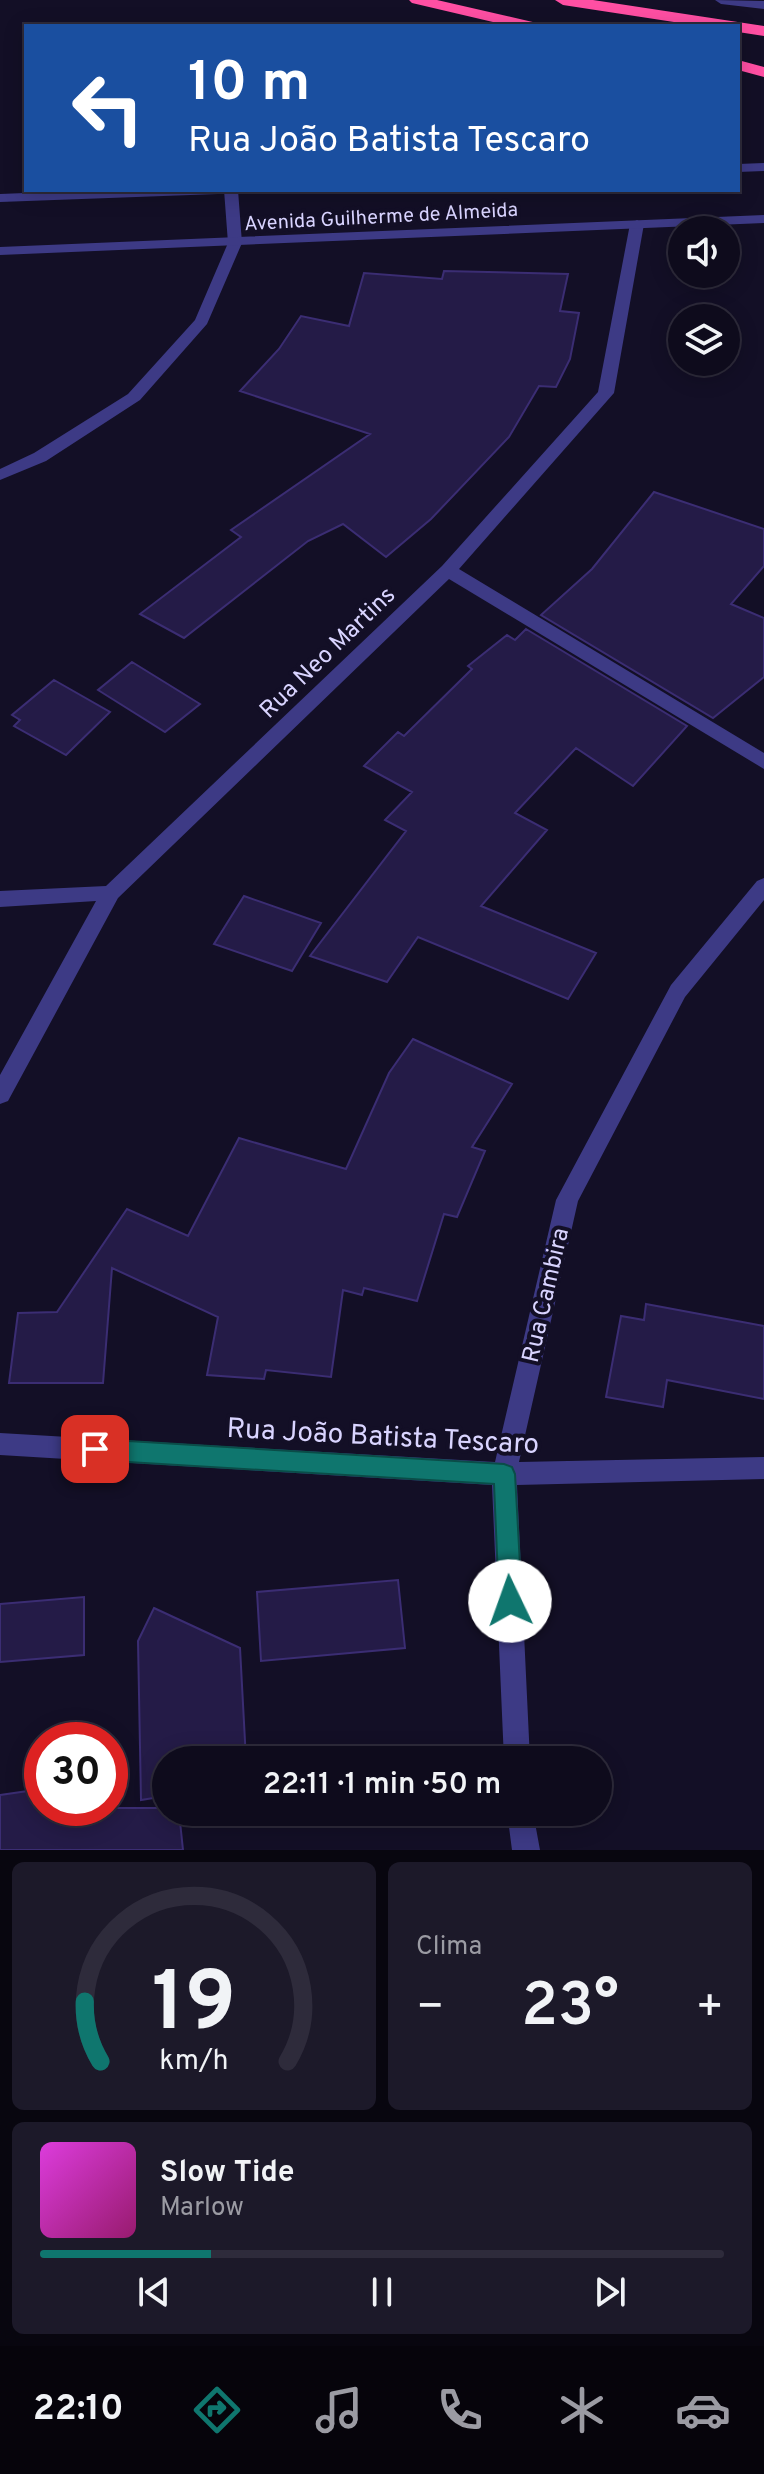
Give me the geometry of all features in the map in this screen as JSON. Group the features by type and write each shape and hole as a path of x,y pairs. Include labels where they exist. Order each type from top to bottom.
{"highway":[{"path":"417,0 522,24"},
{"path":"563,0 717,24"},
{"path":"740,27 764,31"},
{"path":"740,65 764,70"}],"street":[{"path":"721,0 764,5"},
{"path":"740,168 764,167"},
{"name":"Avenida Guilherme de Almeida","path":"0,198 164,192"},
{"path":"0,475 40,457 134,397 202,321 235,243 231,192"},
{"name":"Avenida Guilherme de Almeida","path":"0,251 764,219"},
{"name":"Rua Neo Martins","path":"0,1095 111,893 448,570 606,393 637,224"},
{"path":"448,570 764,762"},
{"name":"Rua Cambira","path":"516,1746 504,1474 567,1200 678,991 764,886"},
{"path":"0,899 111,893"},
{"name":"Rua João Batista Tescaro","path":"0,1444 504,1474 764,1468"},
{"path":"522,1826 526,1850"}],"building":[{"path":"444,271 568,274 560,311 579,313 570,359 556,387 539,386 509,437 431,519 386,557 343,524 308,541 184,638 140,614 241,537 231,530 370,434 240,391 279,349 301,316 349,326 364,273 442,279"},
{"path":"654,492 764,529 764,566 731,604 764,618 764,677 713,718 541,615 592,569"},
{"path":"526,629 687,726 633,786 576,748 515,813 547,830 481,906 596,953 568,999 418,937 387,982 310,956 406,831 385,820 412,792 364,766 398,732 404,736 472,669 468,666 507,635 515,640"},
{"path":"132,662 200,704 165,732 98,690"},
{"path":"54,680 110,712 66,755 14,726 20,720 12,715"},
{"path":"244,896 321,923 292,971 214,944"},
{"path":"413,1039 512,1084 472,1147 485,1151 457,1217 444,1214 417,1301 364,1288 362,1295 343,1290 331,1377 266,1370 264,1379 207,1375 218,1317 112,1268 103,1383 9,1383 18,1313 57,1312 127,1209 188,1236 239,1138 346,1169 389,1073"},
{"path":"646,1304 764,1326 764,1399 667,1380 663,1407 606,1397 621,1316 644,1320"},
{"path":"398,1580 405,1648 261,1661 257,1592"},
{"path":"84,1597 84,1655 0,1662 0,1604"},
{"path":"154,1608 240,1648 245,1746 152,1746 152,1798 141,1800 138,1641"},
{"path":"24,1792 24,1826 128,1826 128,1808 152,1808 152,1826 180,1826 183,1850 0,1850 0,1795"}],"route":[{"path":"95,1449 504,1474 510,1601"}]}
